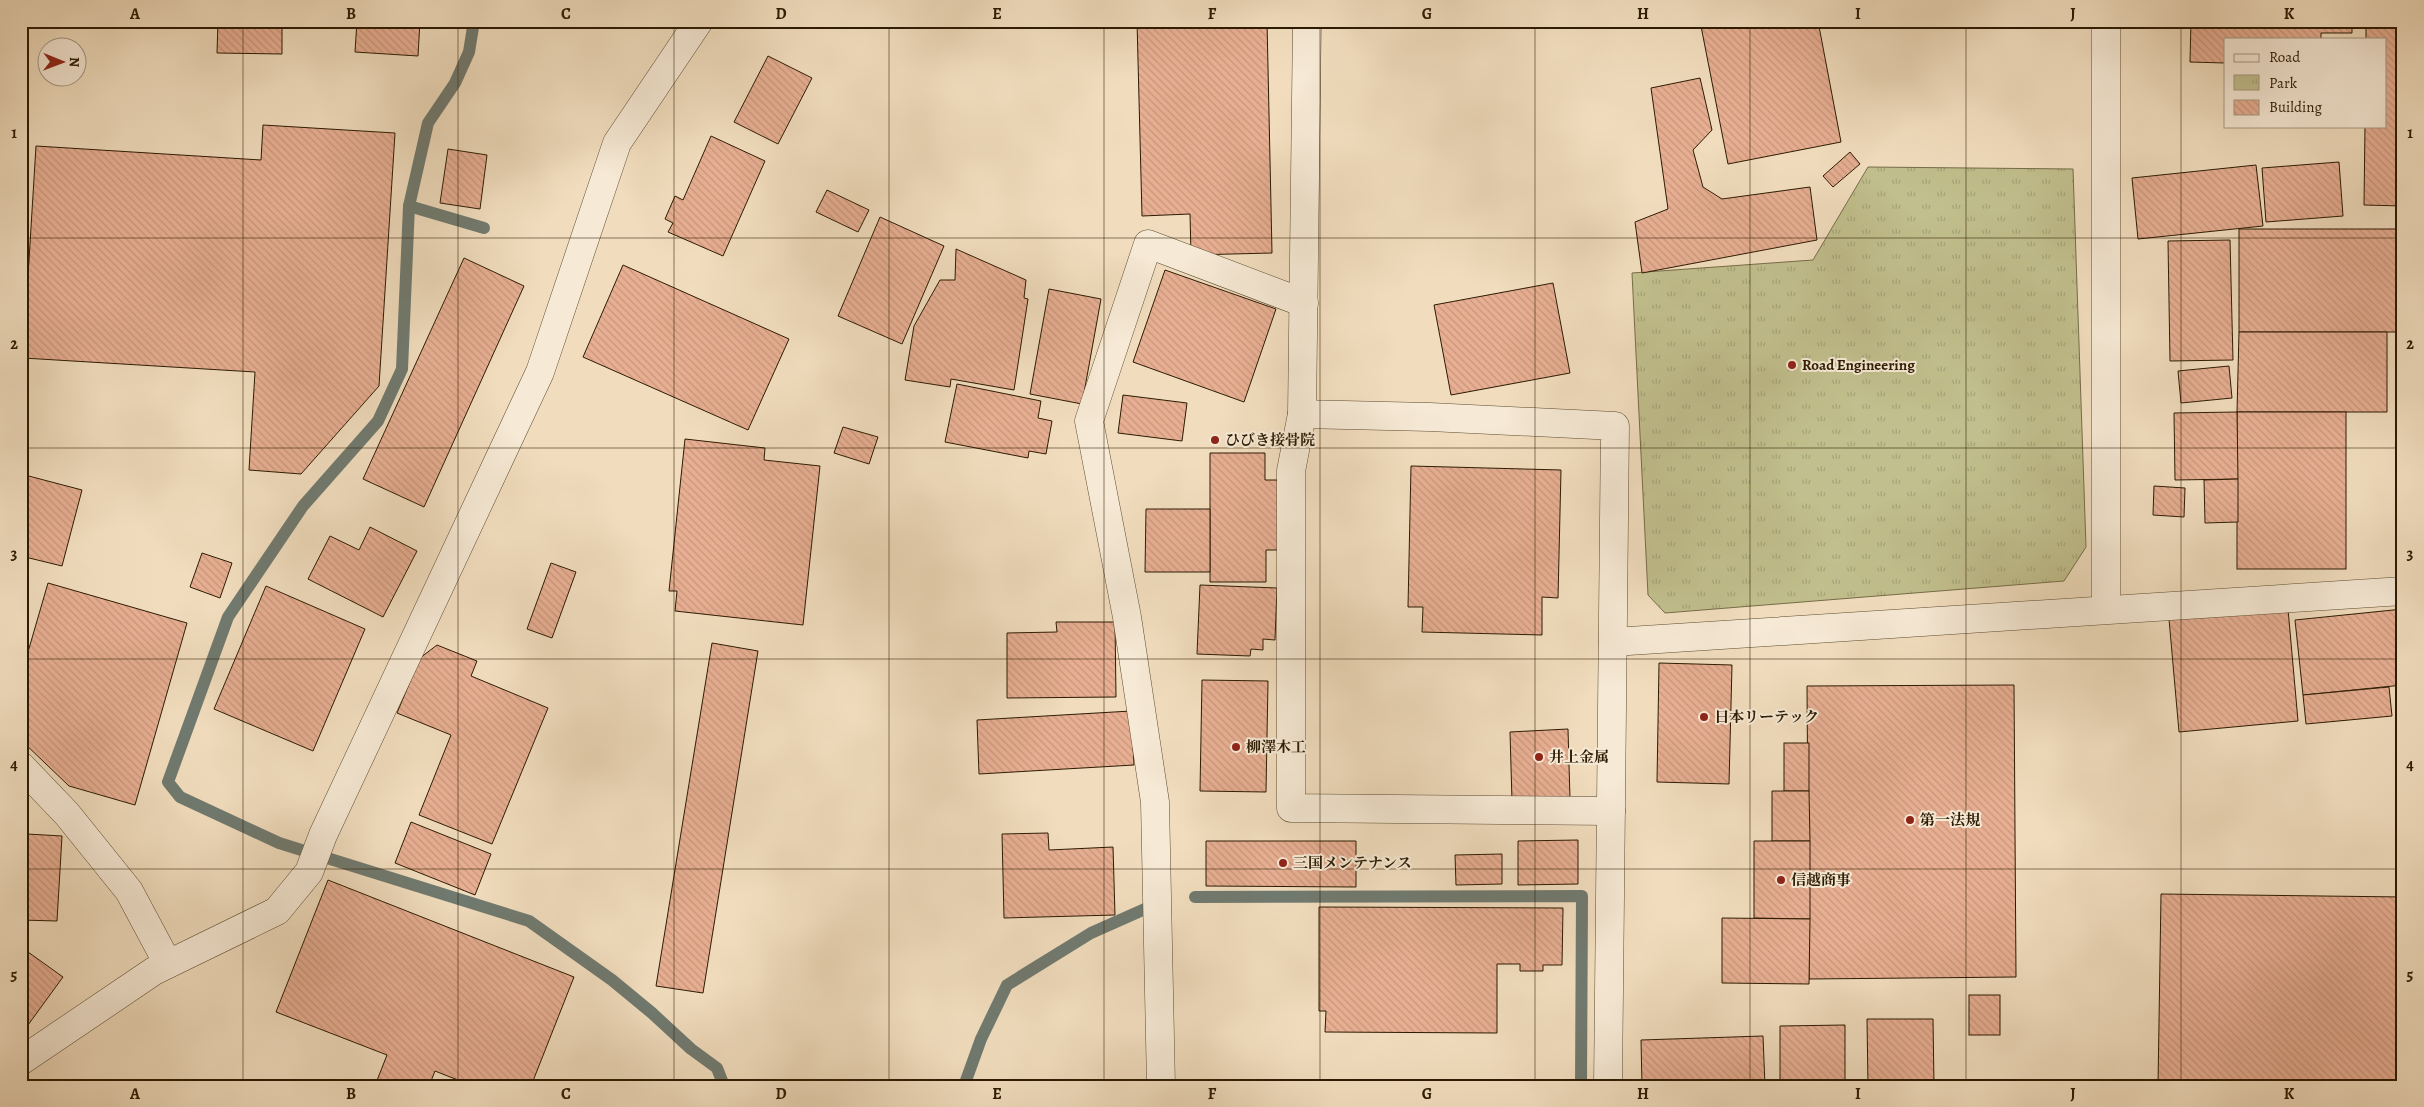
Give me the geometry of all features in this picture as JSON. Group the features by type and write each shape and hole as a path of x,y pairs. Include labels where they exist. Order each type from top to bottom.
{"street":[{"path":"21,1061 154,970 277,911 309,872 323,835 540,372 617,143 699,21"},
{"path":"1307,21 1302,414 1291,471 1291,808 1611,811"},
{"path":"2106,21 2106,609"},
{"path":"1161,1086 1155,802 1127,617 1089,421 1148,244 1304,303"},
{"path":"1302,414 1430,417 1615,426 1608,1086"},
{"path":"1613,642 2403,591"},
{"path":"21,766 67,814 129,890 168,964"}],"green space":[{"path":"1868,167 2073,169 2086,547 2064,581 1665,613 1648,595 1632,273 1813,260"}],"building":[{"path":"218,21 282,21 282,54 217,53"},
{"path":"357,21 420,21 418,56 355,52"},
{"path":"1137,21 1267,21 1272,253 1191,255 1190,214 1142,216"},
{"path":"1700,21 1818,21 1841,142 1728,164"},
{"path":"2191,21 2352,21 2352,33 2321,33 2321,38 2224,38 2224,63 2190,62"},
{"path":"2366,21 2403,21 2403,206 2364,205 2365,128 2386,128 2386,38 2366,38"},
{"path":"768,56 812,78 778,144 734,122"},
{"path":"1700,78 1712,130 1693,150 1703,187 1722,199 1810,187 1817,240 1642,273 1635,222 1668,209 1651,88"},
{"path":"263,125 395,133 379,386 301,474 249,470 255,372 23,358 36,146 261,160"},
{"path":"711,136 765,161 723,256 668,232 673,223 665,219 675,196 683,200"},
{"path":"448,149 487,155 480,209 440,203"},
{"path":"1850,152 1860,164 1833,187 1823,176"},
{"path":"2339,162 2343,216 2266,222 2262,168"},
{"path":"2256,165 2263,226 2138,239 2132,178"},
{"path":"827,190 869,210 858,232 816,212"},
{"path":"880,217 944,246 902,344 838,316"},
{"path":"2239,229 2403,229 2403,332 2239,332"},
{"path":"2230,240 2233,360 2170,361 2168,241"},
{"path":"956,249 1026,280 1024,298 1028,299 1014,390 951,379 950,387 905,380 914,326 940,280 955,280"},
{"path":"464,258 524,286 424,507 363,479"},
{"path":"623,265 789,339 748,430 583,357"},
{"path":"1165,270 1276,309 1244,402 1133,362"},
{"path":"1553,283 1570,373 1451,395 1434,305"},
{"path":"1049,289 1101,299 1082,404 1030,394"},
{"path":"2239,332 2387,332 2387,412 2237,412"},
{"path":"2229,366 2232,398 2181,403 2178,371"},
{"path":"957,384 1041,401 1038,418 1052,421 1046,454 1029,451 1028,458 945,442"},
{"path":"1123,395 1187,403 1182,441 1118,433"},
{"path":"2237,412 2346,412 2346,569 2237,569"},
{"path":"2237,412 2238,479 2175,480 2174,413"},
{"path":"843,427 878,437 869,464 834,453"},
{"path":"685,439 765,448 764,460 820,466 803,625 675,611 677,591 669,591"},
{"path":"1210,453 1265,453 1265,480 1280,480 1280,550 1266,550 1266,582 1210,582"},
{"path":"1411,466 1561,470 1558,598 1542,597 1542,635 1422,632 1423,607 1408,607"},
{"path":"21,474 82,490 62,566 21,556"},
{"path":"2238,479 2238,522 2205,523 2204,480"},
{"path":"2154,486 2185,488 2184,517 2153,515"},
{"path":"1146,509 1210,509 1210,572 1145,572"},
{"path":"370,527 417,551 383,617 308,579 330,536 359,550"},
{"path":"202,553 232,563 220,598 190,587"},
{"path":"551,563 576,572 552,638 527,629"},
{"path":"48,583 187,623 135,805 69,786 21,740 21,676"},
{"path":"1200,585 1277,588 1275,640 1263,639 1263,650 1251,649 1250,656 1197,654"},
{"path":"266,586 365,629 313,751 214,709"},
{"path":"2288,609 2298,721 2179,732 2169,619"},
{"path":"2403,609 2403,685 2303,695 2295,620"},
{"path":"1056,622 1115,622 1116,697 1007,698 1007,633 1057,632"},
{"path":"712,643 758,651 703,993 656,986"},
{"path":"437,645 477,661 471,676 548,708 492,844 419,815 451,735 397,713 420,658"},
{"path":"1659,663 1732,665 1729,784 1657,782"},
{"path":"1202,680 1268,681 1266,792 1200,791"},
{"path":"2014,685 2016,977 1809,979 1807,686"},
{"path":"2389,687 2392,716 2306,724 2303,695"},
{"path":"1131,711 1134,765 979,774 977,720"},
{"path":"1568,729 1570,799 1512,801 1510,732"},
{"path":"1784,743 1809,743 1809,791 1784,791"},
{"path":"1772,791 1809,791 1810,841 1772,841"},
{"path":"21,808 28,809 27,834 62,836 57,921 21,920"},
{"path":"411,822 491,854 475,895 395,863"},
{"path":"1048,833 1049,850 1113,847 1115,915 1004,918 1002,834"},
{"path":"1578,840 1578,884 1518,885 1518,841"},
{"path":"1206,841 1356,841 1356,887 1206,886"},
{"path":"1754,841 1810,841 1810,919 1754,918"},
{"path":"1502,854 1502,884 1456,885 1455,855"},
{"path":"328,880 574,977 531,1086 473,1086 435,1071 429,1086 384,1086 376,1083 387,1055 276,1012"},
{"path":"2161,894 2403,897 2403,1086 2158,1086"},
{"path":"1319,907 1563,908 1562,965 1543,965 1543,971 1520,971 1520,964 1497,964 1497,1033 1325,1032 1326,1011 1319,1011"},
{"path":"1722,918 1810,919 1809,984 1722,983"},
{"path":"21,947 63,977 28,1025 21,1020"},
{"path":"1969,995 2000,995 2000,1035 1969,1035"},
{"path":"1867,1019 1933,1019 1934,1086 1868,1086"},
{"path":"1845,1025 1845,1086 1780,1086 1780,1026"},
{"path":"1763,1036 1765,1086 1642,1086 1641,1040"}],"waterway":[{"path":"474,21 469,52 455,83 428,123 409,206 402,369 378,421 303,506 228,617 168,782 180,797 279,843 529,921 612,980 652,1013 691,1049 717,1068 724,1086"},
{"path":"409,206 484,228"},
{"path":"1195,897 1582,896 1581,1086"},
{"path":"964,1086 981,1039 1007,985 1091,933 1145,909"}],"place":[{"name":"Road Engineering","path":"1792,365"},
{"name":"ひびき接骨院","path":"1215,440"},
{"name":"日本リーテック","path":"1704,717"},
{"name":"柳澤木工","path":"1236,747"},
{"name":"井上金属","path":"1539,757"},
{"name":"第一法規","path":"1910,820"},
{"name":"三国メンテナンス","path":"1283,863"},
{"name":"信越商事","path":"1781,880"}]}
